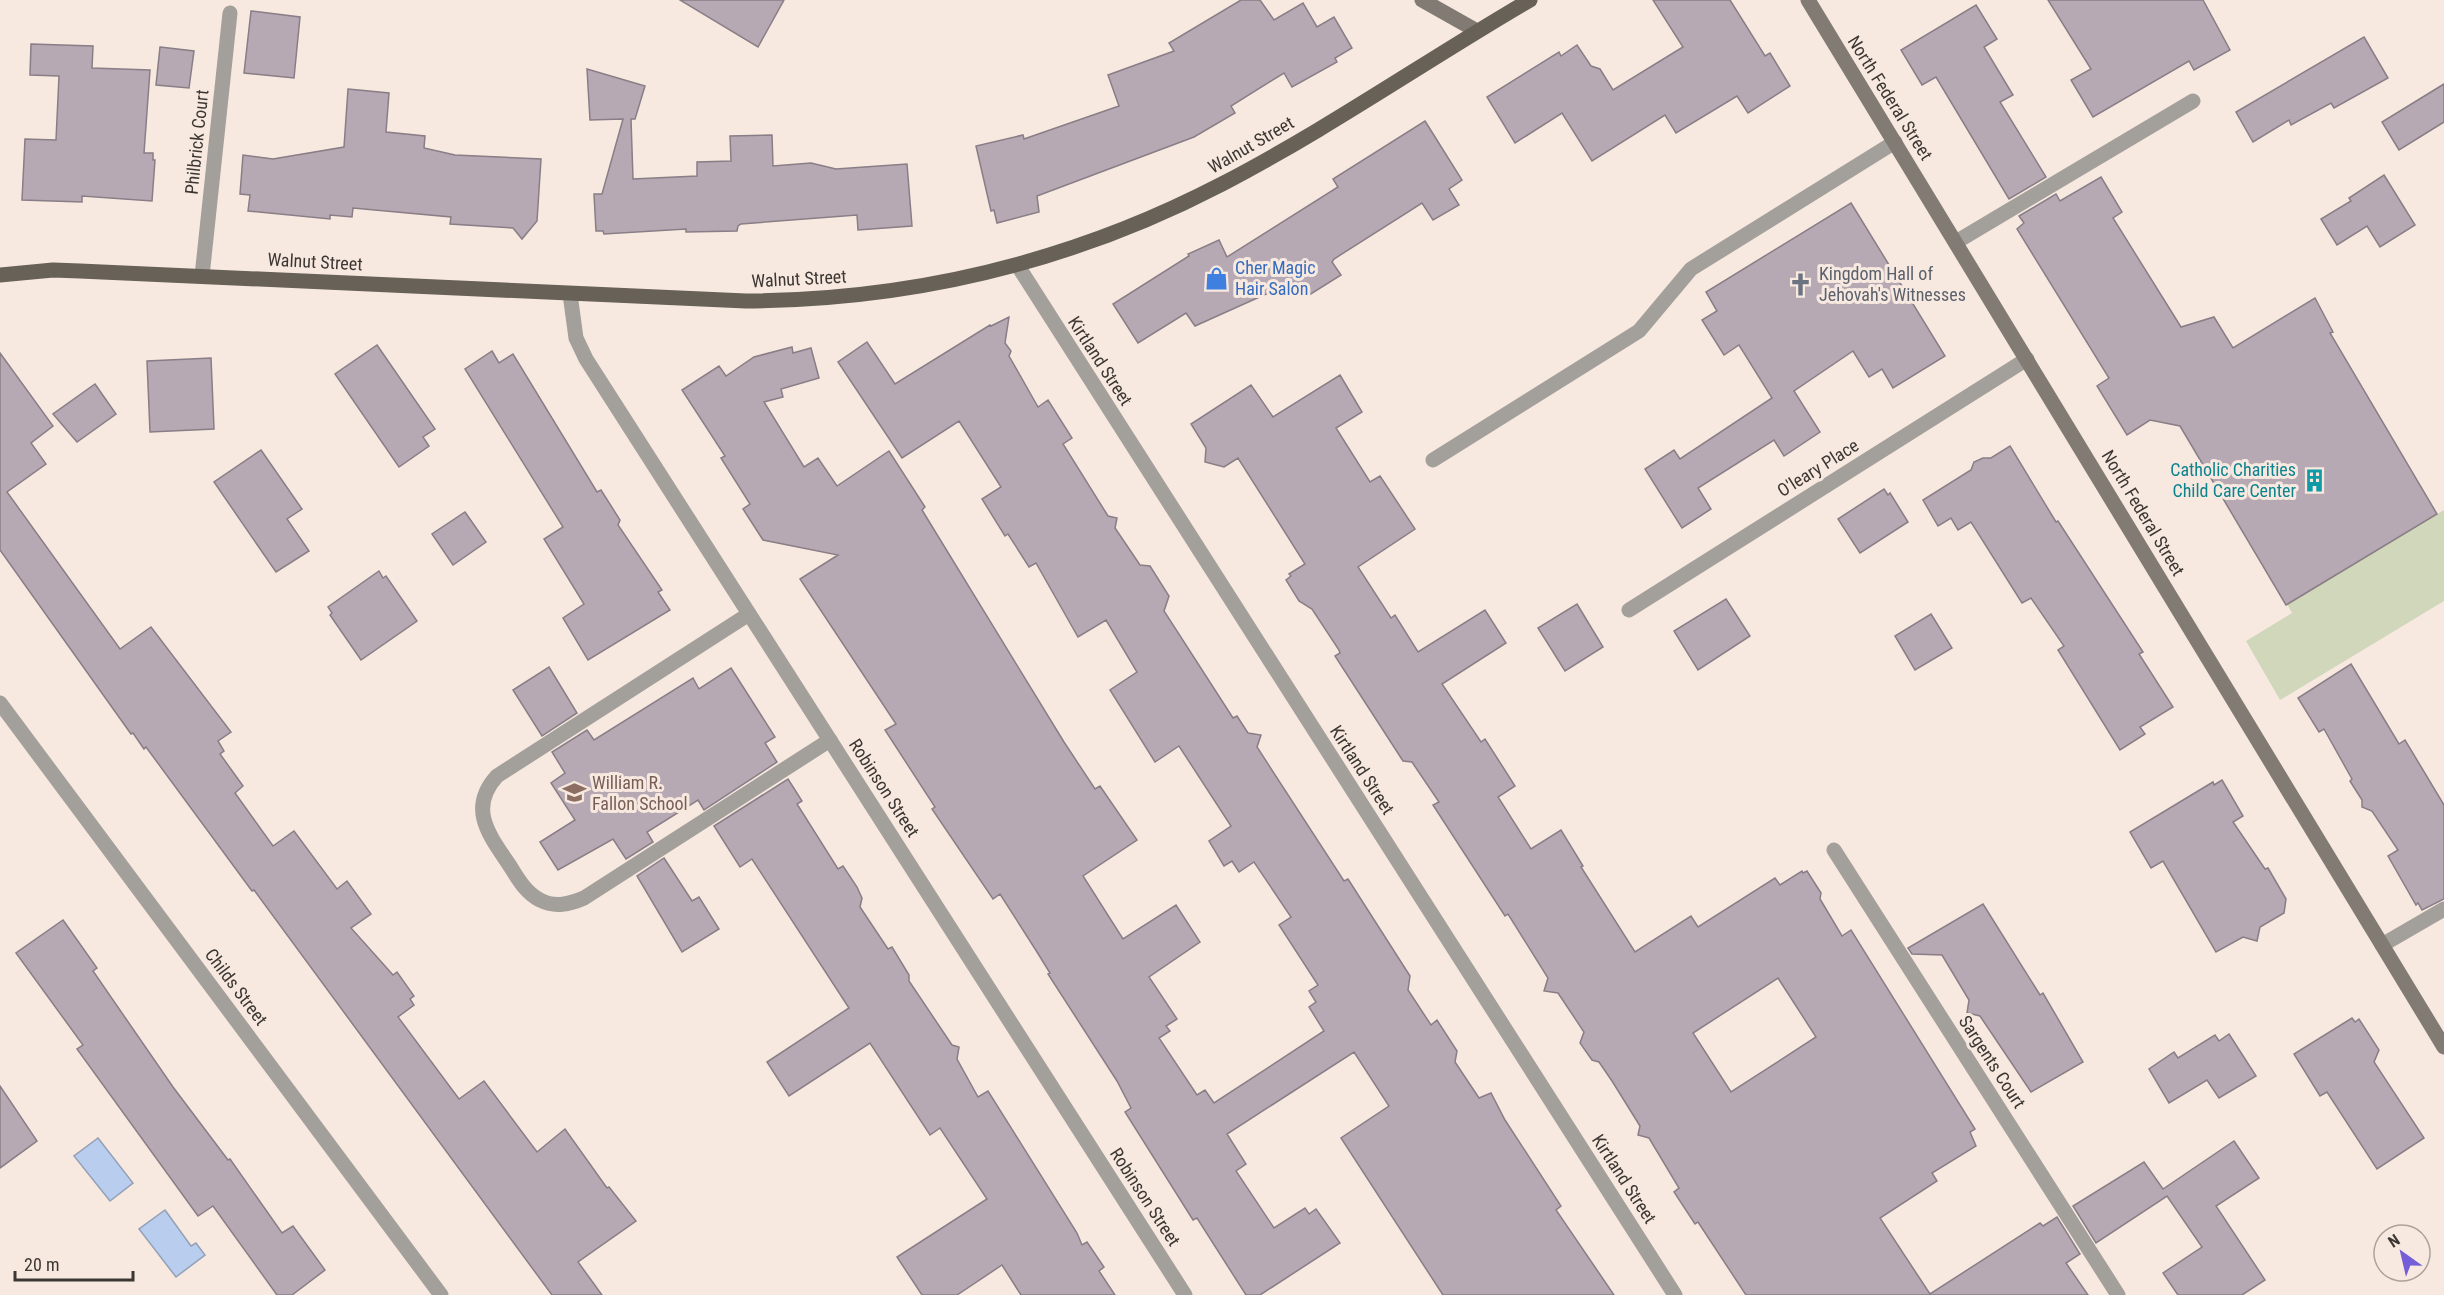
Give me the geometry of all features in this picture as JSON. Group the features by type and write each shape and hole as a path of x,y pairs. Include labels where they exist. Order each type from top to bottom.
{"main road":[{"name":"Walnut Street","path":"0,275 53,270 711,301 833,299 936,284 1018,266 1135,224 1224,184 1530,0"}],"street":[{"path":"1422,0 1478,31"},
{"name":"North Federal Street","path":"1808,0 2444,1047"},
{"name":"Philbrick Court","path":"202,276 230,13"},
{"path":"1956,242 2193,101"},
{"path":"1433,460 1639,331 1685,274 1694,267 1895,142"},
{"name":"Kirtland Street","path":"1018,266 1675,1295"},
{"name":"Robinson Street","path":"570,294 576,338 583,354 1185,1295"},
{"name":"O'leary Place","path":"1629,610 2027,359"},
{"path":"749,614 497,776 487,789 482,812 486,827 521,884 532,895 546,903 569,904 584,898 830,740"},
{"name":"Childs Street","path":"0,703 441,1295"},
{"name":"Sargents Court","path":"1834,850 2118,1295"},
{"path":"2382,945 2444,909"}],"green space":[{"path":"2444,510 2444,601 2280,700 2246,641 2292,613 2287,604"}],"water":[{"path":"98,1138 133,1183 110,1201 74,1156"},
{"path":"165,1210 191,1246 196,1243 205,1255 176,1277 139,1229"}],"building":[{"path":"680,0 784,0 758,47"},
{"path":"1241,0 1260,0 1274,20 1303,3 1317,27 1334,17 1352,48 1335,58 1337,62 1292,87 1284,73 1231,106 1235,113 1194,137 1037,196 1039,212 997,223 994,210 991,211 976,146 1023,135 1024,139 1119,106 1108,75 1174,51 1169,43"},
{"path":"1653,0 1730,0 1765,56 1770,53 1790,86 1748,113 1737,96 1676,133 1665,115 1592,161 1562,113 1515,143 1487,97 1559,52 1561,56 1577,45 1591,66 1600,69 1613,90 1683,47"},
{"path":"2048,0 2203,0 2230,50 2194,70 2189,61 2093,117 2071,80 2091,69"},
{"path":"1976,5 1997,39 1984,47 2013,95 2000,102 2046,177 2009,199 1936,77 1922,85 1901,50"},
{"path":"251,11 300,17 294,78 244,73"},
{"path":"2364,37 2388,78 2334,108 2331,103 2291,125 2289,120 2253,142 2236,112"},
{"path":"31,44 93,46 92,68 150,70 144,153 153,153 153,160 155,160 152,201 82,196 82,202 22,200 25,139 56,140 59,76 30,75"},
{"path":"160,47 194,51 189,88 156,85"},
{"path":"587,69 645,86 635,119 631,119 633,179 697,176 697,162 731,161 730,136 772,135 773,166 811,163 836,169 907,164 912,226 858,230 857,215 741,224 737,231 686,232 686,229 604,234 603,231 596,231 594,194 602,194 623,119 590,120"},
{"path":"2444,84 2444,122 2399,150 2382,122"},
{"path":"348,89 389,93 386,132 425,136 424,148 455,155 541,159 537,221 522,239 513,228 450,224 451,217 353,208 352,217 330,215 330,219 248,211 250,195 240,194 243,155 273,159 344,147"},
{"path":"1425,121 1462,180 1449,189 1459,205 1433,220 1422,203 1334,259 1332,262 1341,275 1306,297 1298,285 1295,286 1293,282 1195,326 1186,313 1138,343 1113,304 1189,256 1188,254 1219,240 1227,257 1338,187 1333,179"},
{"path":"2384,175 2415,225 2380,247 2367,226 2337,245 2321,219 2351,201 2349,198"},
{"path":"2101,177 2122,212 2113,218 2181,327 2214,317 2233,348 2315,298 2333,332 2330,333 2437,514 2286,605 2180,426 2150,420 2127,435 2097,386 2109,378 2017,229 2024,223 2019,216 2056,194 2060,201"},
{"path":"1851,203 1945,356 1893,388 1882,369 1869,377 1853,351 1794,391 1820,432 1784,456 1774,440 1698,488 1711,509 1682,528 1645,469 1674,450 1680,459 1772,398 1739,345 1724,355 1702,320 1717,311 1706,292"},
{"path":"1009,317 1005,343 1011,351 1009,356 1038,407 1048,400 1072,438 1063,444 1108,516 1117,518 1115,528 1140,565 1150,566 1169,596 1164,611 1233,718 1237,716 1248,733 1261,735 1257,747 1344,881 1348,879 1410,976 1408,990 1431,1025 1437,1020 1457,1051 1455,1062 1479,1098 1491,1093 1505,1120 1561,1206 1556,1210 1614,1295 1443,1295 1341,1138 1389,1106 1354,1052 1227,1134 1246,1164 1236,1171 1274,1228 1305,1208 1309,1214 1316,1209 1340,1243 1260,1295 1246,1295 1197,1218 1193,1220 1125,1112 1131,1108 1117,1081 1000,894 993,899 932,809 935,807 885,730 896,724 800,579 838,555 763,540 743,509 750,504 721,458 725,456 682,390 719,366 726,376 754,357 792,347 793,353 811,348 819,378 781,389 783,397 764,402 804,467 818,458 837,486 889,451 925,507 922,510 1064,742 1095,789 1100,786 1137,840 1083,876 1123,939 1176,905 1200,942 1149,977 1177,1019 1166,1026 1170,1031 1159,1038 1197,1095 1205,1090 1214,1103 1324,1031 1309,1007 1316,1002 1309,991 1318,985 1279,925 1291,917 1254,862 1239,872 1232,861 1224,866 1209,841 1231,826 1179,746 1155,762 1110,690 1137,672 1106,620 1078,637 1036,563 1029,567 1008,534 1005,536 982,499 1001,487 959,421 902,458 838,362 867,342 895,384 990,325"},
{"path":"377,345 435,429 423,437 429,446 399,467 335,374"},
{"path":"492,351 499,363 513,354 597,492 601,490 620,520 618,525 662,590 658,592 670,610 588,660 563,618 584,604 544,539 563,527 465,369"},
{"path":"0,353 53,426 31,443 46,464 7,492 120,649 151,627 231,732 218,741 224,751 220,754 243,786 235,793 273,846 294,831 337,889 347,881 371,914 351,928 393,975 397,972 414,996 410,999 414,1005 398,1017 459,1099 484,1081 537,1152 565,1129 607,1188 609,1187 636,1221 578,1262 602,1295 552,1295 254,890 252,891 146,747 144,749 133,733 131,734 0,550"},
{"path":"211,358 214,429 150,432 147,361"},
{"path":"1340,375 1362,412 1336,428 1370,482 1380,476 1415,529 1358,567 1391,618 1395,615 1418,652 1485,610 1506,643 1442,684 1481,742 1485,739 1515,786 1498,797 1531,849 1561,830 1583,866 1581,867 1635,952 1691,916 1698,927 1775,878 1780,885 1802,871 1803,873 1807,871 1821,893 1820,899 1842,936 1851,930 1975,1129 1970,1132 1976,1146 1932,1173 1937,1181 1880,1218 1930,1294 2040,1223 2043,1226 2057,1217 2080,1254 2066,1263 2088,1295 1746,1295 1698,1222 1695,1224 1674,1192 1679,1188 1649,1138 1638,1135 1640,1126 1612,1081 1599,1062 1592,1060 1580,1043 1584,1032 1558,993 1544,991 1548,978 1508,914 1505,916 1433,805 1439,802 1412,762 1403,761 1335,656 1340,653 1339,650 1312,609 1299,601 1286,580 1291,576 1289,574 1305,564 1238,458 1224,467 1205,462 1206,448 1191,424 1251,385 1273,417","holes":["1778,978 1816,1037 1731,1092 1693,1033"]},
{"path":"95,384 116,414 77,442 53,414"},
{"path":"2010,446 2056,522 2058,521 2143,652 2139,654 2173,707 2140,727 2145,734 2120,750 2058,650 2064,646 2031,598 2022,603 1971,522 1958,530 1951,518 1938,526 1923,500 1971,470 1974,462 1983,458 1991,458"},
{"path":"261,450 302,509 287,519 309,551 276,572 214,482"},
{"path":"1884,489 1888,495 1890,493 1908,522 1860,553 1838,519"},
{"path":"465,512 486,542 453,565 432,534"},
{"path":"379,571 383,578 386,576 417,621 361,660 330,615 332,613 328,607"},
{"path":"1726,599 1750,636 1698,670 1674,631"},
{"path":"1577,604 1603,647 1565,671 1538,628"},
{"path":"1931,614 1952,648 1915,670 1895,636"},
{"path":"2351,664 2399,744 2405,740 2444,805 2444,899 2422,910 2418,903 2416,905 2388,856 2398,850 2372,811 2362,807 2362,800 2350,781 2352,779 2324,729 2319,732 2298,698"},
{"path":"549,667 577,713 542,736 513,690"},
{"path":"731,668 775,737 765,743 777,762 704,810 698,800 647,832 653,842 626,859 613,839 558,870 540,842 575,820 551,783 565,773 552,752 587,730 594,740 693,678 699,689"},
{"path":"788,779 802,801 797,804 838,869 843,866 857,887 862,898 860,907 888,949 892,947 909,975 909,981 952,1045 959,1047 957,1059 978,1097 988,1091 1077,1233 1082,1245 1087,1242 1104,1267 1099,1271 1115,1295 1021,1295 1002,1265 957,1295 922,1295 897,1257 987,1199 940,1128 930,1135 870,1043 789,1096 767,1062 849,1008 752,859 740,867 714,826"},
{"path":"2222,780 2243,816 2233,822 2265,869 2268,868 2286,899 2284,913 2260,927 2257,941 2243,937 2216,952 2163,861 2151,868 2130,832 2213,782 2214,785"},
{"path":"664,858 692,901 699,897 719,929 682,952 637,876"},
{"path":"1983,904 2040,995 2043,993 2083,1062 2031,1092 1980,1016 1967,1013 1969,1000 1942,955 1912,954 1908,948"},
{"path":"63,920 97,968 93,971 173,1087 228,1160 230,1159 282,1233 293,1226 325,1270 292,1295 277,1295 213,1206 198,1216 77,1049 83,1045 16,953"},
{"path":"2352,1018 2355,1022 2359,1019 2379,1050 2374,1062 2424,1138 2377,1169 2327,1092 2320,1096 2294,1054"},
{"path":"2229,1034 2256,1076 2219,1098 2207,1080 2169,1103 2149,1069 2174,1052 2178,1058 2215,1035 2219,1041"},
{"path":"0,1086 37,1141 0,1168"},
{"path":"2234,1141 2259,1178 2216,1206 2265,1280 2242,1295 2178,1295 2163,1273 2202,1247 2167,1196 2096,1243 2073,1206 2144,1162 2163,1189"}],"place":[{"name":"Cher Magic Hair Salon","path":"1217,278"},
{"name":"Kingdom Hall of Jehovah's Witnesses","path":"1801,284"},
{"name":"Catholic Charities Child Care Center","path":"2314,480"},
{"name":"William R. Fallon School","path":"574,793"}]}
